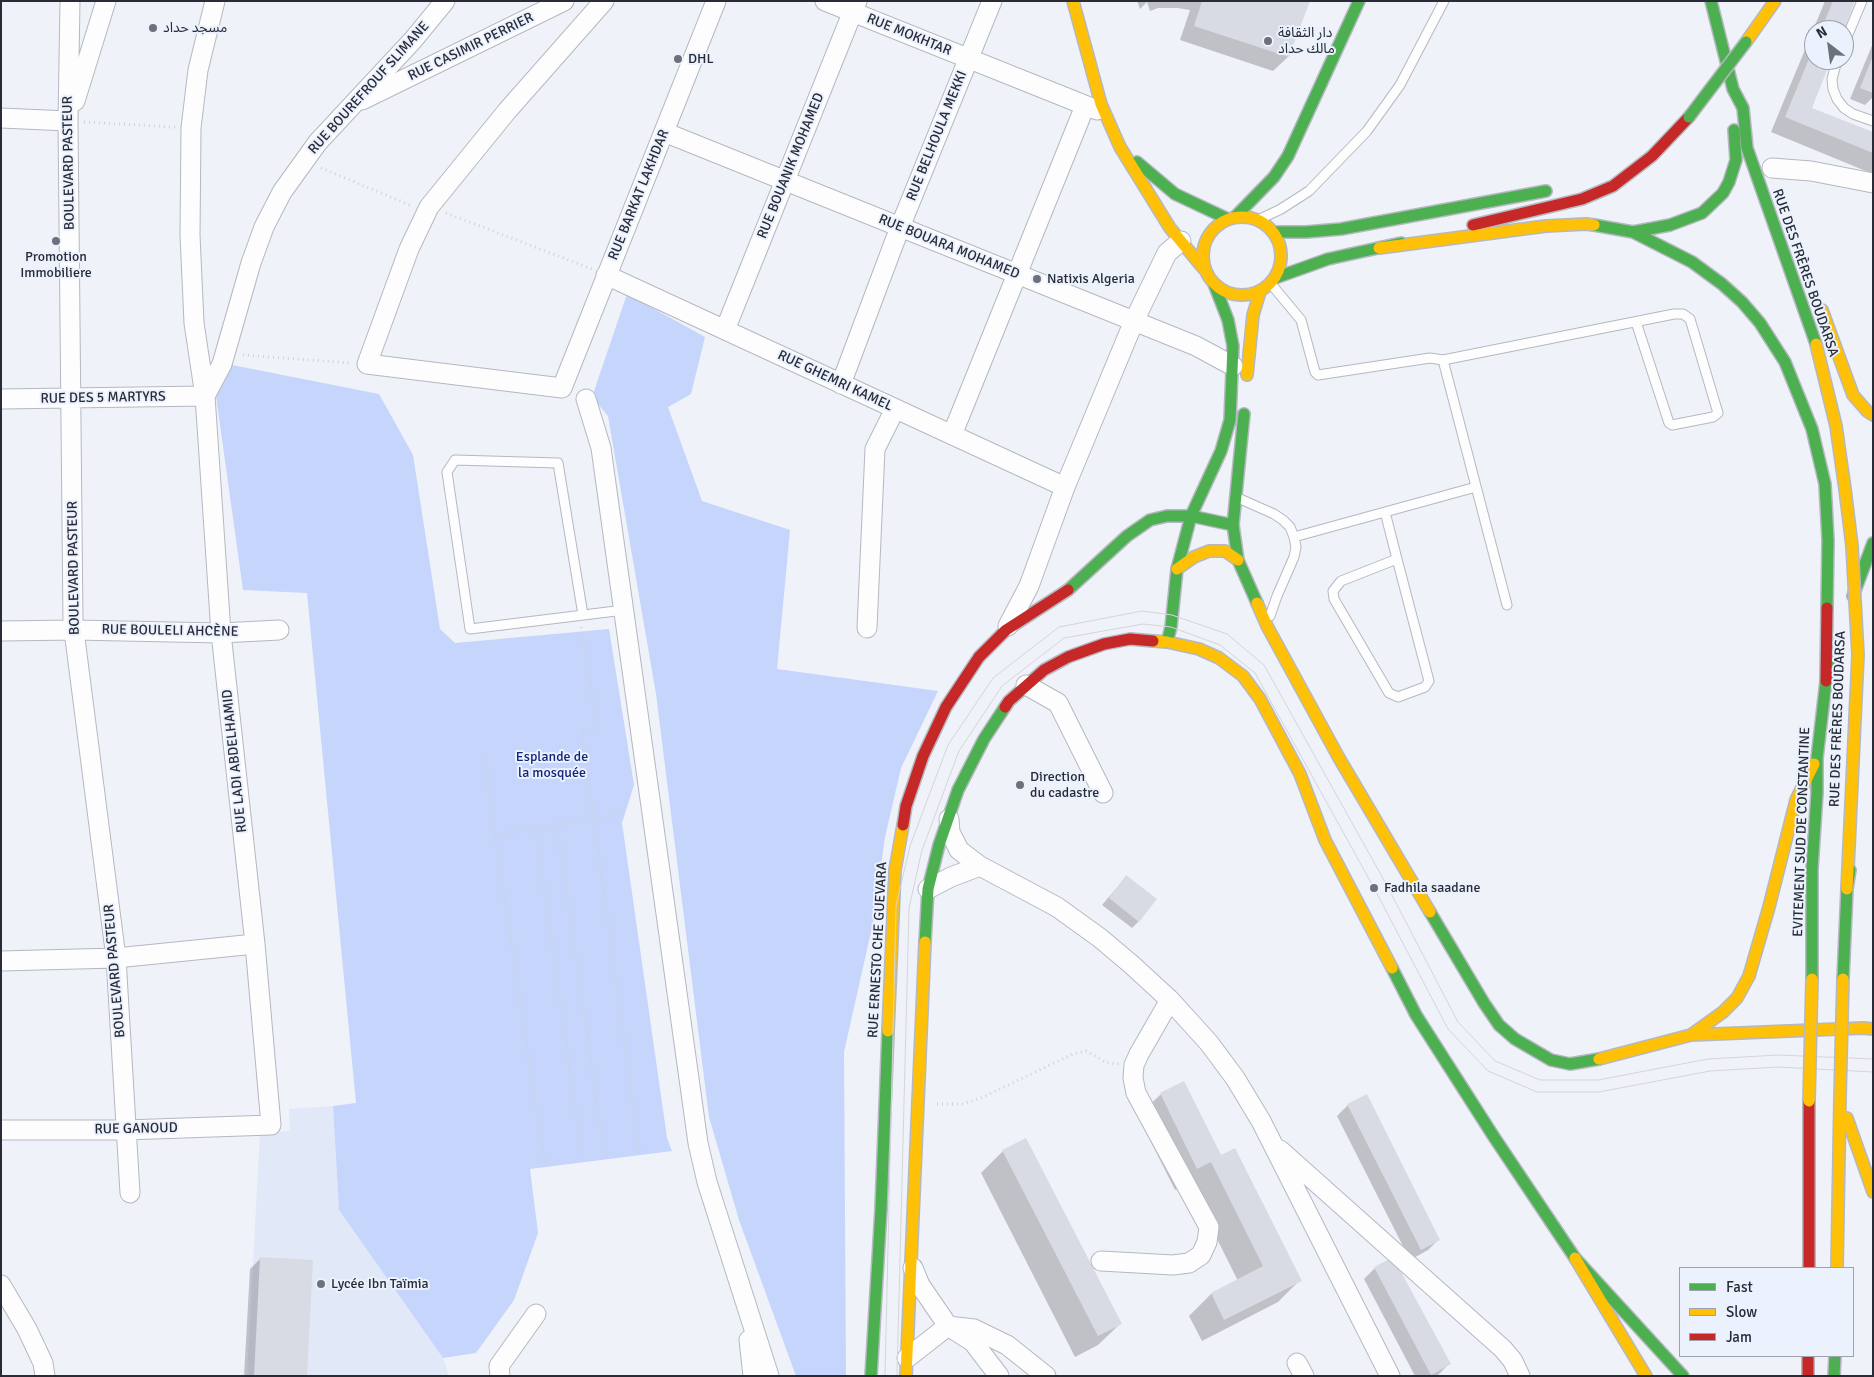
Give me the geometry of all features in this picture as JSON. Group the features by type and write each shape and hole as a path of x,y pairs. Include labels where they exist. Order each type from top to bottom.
{"main road":[{"path":"1073,1 1105,114 1120,147 1154,204 1204,269 1211,281 1220,290 1233,295 1247,296 1260,292 1273,281 1328,259 1582,199 1613,186 1652,156 1689,117 1775,1"},
{"path":"1204,269 1202,257 1207,240 1218,226 1232,218 1274,177 1288,156 1359,1"},
{"name":"RUE DES FRÈRES BOUDARSA","path":"1711,1 1733,89 1743,108 1752,164 1816,344 1836,426 1852,546 1858,655 1847,889"},
{"path":"1633,232 1670,225 1702,213 1723,193 1729,182 1736,160 1733,89"},
{"path":"1743,108 1758,132"},
{"path":"1120,147 1176,194 1232,218 1258,220 1265,223 1274,232 1281,247 1282,260 1273,281"},
{"path":"1611,174 1638,168"},
{"path":"1274,232 1306,232 1341,228 1559,188"},
{"path":"1379,248 1563,224 1586,224 1633,232 1692,262 1722,284 1760,323 1785,362 1812,429 1825,484 1828,540 1826,681"},
{"path":"1167,642 1171,627 1177,569 1191,516 1221,451 1230,420 1233,366 1231,332 1214,284"},
{"path":"1247,383 1253,315 1260,292"},
{"path":"1820,304 1853,395 1867,412 1873,415"},
{"path":"1245,402 1233,525 1238,560 1267,626 1339,758 1484,1003 1500,1025 1514,1039 1532,1050 1550,1060 1570,1064 1588,1062 1691,1035 1870,1028"},
{"name":"RUE ERNESTO CHE GUEVARA","path":"871,1376 881,1209 895,870 906,806 923,756 946,707 979,657 1006,630 1064,594 1138,527 1150,520 1167,516 1191,516 1233,525"},
{"path":"1845,618 1873,543"},
{"path":"1177,569 1194,557 1209,551 1225,551 1238,560"},
{"name":"EVITEMENT SUD DE CONSTANTINE","path":"1809,1267 1812,869 1817,793 1817,758 1826,681 1838,637"},
{"path":"906,1367 928,889 938,845 958,790 984,738 1010,701 1044,670 1068,657 1104,644 1130,639 1167,642 1199,649 1219,658 1242,676 1260,699 1300,774 1325,840 1416,1015 1494,1137 1575,1258 1646,1376"},
{"path":"1691,1035 1723,1012 1737,998 1749,976 1769,907 1796,800 1817,758"},
{"path":"1837,1267 1843,978 1847,889 1858,821 1863,803"},
{"path":"1840,1098 1873,1192"},
{"path":"1575,1258 1683,1376"},
{"path":"1808,1357 1808,1376"},
{"path":"1834,1357 1834,1376"}],"street":[{"name":"BOULEVARD PASTEUR","path":"70,1 68,121 74,630 116,958 130,1192"},
{"path":"1,118 68,121 106,1"},
{"name":"RUE LADI ABDELHAMID","path":"215,1 198,70 190,128 190,235 194,323 205,396 221,632 255,944 271,1125"},
{"name":"RUE BOUREFROUF SLIMANE","path":"205,396 218,375 226,354 251,263 264,227 282,192 328,129 413,40 445,1"},
{"name":"RUE CASIMIR PERRIER","path":"350,106 564,1"},
{"path":"367,364 408,249 428,209 507,111 604,1"},
{"name":"RUE BARKAT LAKHDAR","path":"367,364 562,388 716,1"},
{"name":"RUE MOKHTAR","path":"825,1 855,7 968,59 1105,114"},
{"name":"RUE BELHOULA MEKKI","path":"841,384 900,227 992,1"},
{"name":"RUE BOUANIK MOHAMED","path":"725,330 855,7"},
{"path":"952,435 1085,106"},
{"name":"RUE BOUARA MOHAMED","path":"664,132 1196,346 1233,366"},
{"path":"1771,167 1811,171 1873,183"},
{"path":"1006,630 1029,586 1064,487 1134,321 1168,254 1181,241"},
{"name":"RUE GHEMRI KAMEL","path":"606,275 1064,487"},
{"name":"RUE DES 5 MARTYRS","path":"1,399 205,396"},
{"path":"586,400 601,448 698,1143 707,1182 769,1376"},
{"path":"866,628 875,448 895,409"},
{"name":"RUE BOULELI AHCÈNE","path":"1,631 221,632 279,630"},
{"path":"1026,685 1058,704 1103,793"},
{"path":"949,815 950,832 959,850 980,866 1058,907 1132,965 1170,1000 1209,1042 1235,1078 1261,1121 1390,1376"},
{"path":"928,889 951,877 980,866"},
{"path":"1,961 116,958 255,944"},
{"path":"1101,1262 1173,1265 1189,1263 1201,1255 1207,1242 1208,1227 1136,1094 1133,1078 1134,1065 1138,1054 1170,1000"},
{"name":"RUE GANOUD","path":"1,1130 125,1130 271,1125"},
{"path":"1272,1143 1502,1349 1513,1361 1520,1376"},
{"path":"910,1260 920,1285 948,1326 973,1342 999,1376"},
{"path":"1,1285 27,1329 42,1363 45,1376"},
{"path":"744,1296 753,1376"},
{"path":"500,1376 499,1366 536,1314"},
{"path":"906,1367 948,1326"},
{"path":"948,1326 974,1329 1007,1345 1046,1376"}],"lane":[{"path":"1258,220 1309,191 1367,131 1400,85 1444,1"},
{"path":"1854,20 1862,1"},
{"path":"1834,70 1832,78 1833,89 1837,99 1844,108 1853,114 1873,121"},
{"path":"1273,281 1301,320 1315,372 1318,375 1430,358 1443,360 1674,314 1683,314 1690,319 1718,413 1713,417 1672,425 1669,423 1636,322"},
{"path":"1443,360 1508,605"},
{"path":"581,615 558,463 455,460 447,472 470,629 624,610"},
{"path":"1294,537 1476,487"},
{"path":"1237,498 1274,514 1283,520 1290,528 1294,537 1296,547 1294,557 1277,596 1267,626"},
{"path":"1385,512 1429,681 1425,687 1398,697 1389,693 1334,599 1333,591 1341,581 1397,559"}],"path":[{"path":"68,121 190,128"},
{"path":"304,160 428,209 606,275"},
{"path":"226,354 367,364"},
{"path":"581,615 597,727 582,732 640,1155"},
{"path":"485,754 495,835 545,1167"},
{"path":"495,835 625,813"},
{"path":"557,825 605,1159"},
{"path":"536,828 583,1162"},
{"path":"917,1104 963,1104 981,1098 1073,1054 1086,1051 1107,1063 1134,1065"}],"shaded area":[{"name":"Lycée Ibn Taïmia","path":"333,1106 339,1210 443,1358 449,1376 247,1376 260,1132 290,1131 289,1109"}],"green space":[{"path":"627,294 705,337 691,394 668,407 702,501 790,530 777,669 938,691 901,768 885,837 873,923 844,1052 846,1376 796,1376 739,1220 709,1117 656,694 608,416 592,397"},
{"name":"Esplande de la mosquée","path":"232,365 379,394 413,455 440,629 455,643 609,629 634,785 622,823 667,1138 672,1151 530,1169 538,1233 514,1300 476,1353 443,1358 339,1210 333,1106 356,1103 307,593 243,590 216,396"}],"building":[{"name":"دار الثقافة مالك حداد","path":"1202,1 1310,1 1289,57 1194,26"},
{"path":"1833,1 1855,1 1848,20 1825,20"},
{"path":"1873,56 1873,93 1860,88"},
{"path":"1804,70 1827,70 1812,108 1873,132 1873,153 1785,117"},
{"path":"1126,875 1157,899 1139,922 1109,898"},
{"path":"1184,1081 1221,1155 1235,1148 1302,1281 1224,1320 1211,1293 1263,1266 1211,1162 1197,1169 1160,1093"},
{"path":"1367,1094 1440,1240 1421,1250 1347,1104"},
{"path":"1026,1138 1122,1324 1098,1336 1002,1150"},
{"path":"260,1257 313,1260 307,1376 254,1376"},
{"path":"1393,1257 1451,1364 1431,1375 1374,1267"}],"tram line":[{"path":"885,1376 896,906 910,846 948,745 993,678 1059,627 1142,611 1172,615 1227,634 1264,665 1385,882 1458,1022 1495,1061 1540,1080 1598,1080 1708,1059 1778,1055 1873,1059"},
{"path":"897,1376 909,908 922,850 959,751 1002,686 1064,638 1143,624 1171,627 1220,645 1255,673 1374,888 1448,1029 1488,1071 1537,1092 1599,1092 1710,1071 1778,1067 1873,1072"}],"traffic: fast":[{"path":"1235,217 1274,177 1288,156 1359,1"},
{"path":"1711,1 1733,89 1743,108 1747,148 1816,344"},
{"path":"1689,117 1746,42"},
{"path":"1633,232 1670,225 1702,213 1723,193 1729,182 1736,160 1734,130"},
{"path":"1137,162 1175,194 1228,219"},
{"path":"1274,232 1341,229 1546,191"},
{"path":"1594,225 1633,232 1692,262 1722,284 1742,302 1760,323 1785,362 1812,429 1825,484 1828,540 1827,608"},
{"path":"1275,278 1328,259 1401,243"},
{"path":"1167,642 1171,627 1177,569 1191,516 1221,451 1230,420 1233,346 1228,320 1214,284"},
{"path":"1233,525 1244,414"},
{"path":"1068,590 1127,536 1150,520 1167,516 1191,516 1233,525 1238,560 1257,603"},
{"path":"1853,596 1873,543"},
{"path":"1812,979 1812,869 1817,793 1817,758 1826,681 1831,663"},
{"path":"925,942 928,889 939,845 958,790 984,739 1005,707"},
{"path":"1843,979 1847,889 1850,870"},
{"path":"1430,912 1484,1003 1499,1025 1515,1039 1551,1060 1570,1064 1599,1059"},
{"path":"1392,968 1416,1015 1494,1137 1575,1258 1683,1376"},
{"path":"871,1376 881,1209 888,1031"},
{"path":"1834,1376 1835,1357"}],"traffic: slow":[{"path":"1073,1 1101,104 1120,147 1170,228 1204,269"},
{"path":"1746,42 1775,1"},
{"path":"1234,217 1250,217 1264,223 1275,234 1281,248 1281,256 1281,264 1275,278 1264,289 1250,295 1234,295 1220,289 1209,278 1203,264 1203,248 1209,234 1220,223 1234,217"},
{"path":"1379,248 1546,226 1594,225"},
{"path":"1247,375 1253,315 1260,292"},
{"path":"1822,310 1853,395 1873,415"},
{"path":"1816,344 1836,426 1845,489 1852,546 1858,655"},
{"path":"1177,569 1194,557 1209,551 1225,551 1238,560"},
{"path":"1257,603 1267,626 1339,758 1430,912"},
{"path":"1153,641 1199,649 1219,658 1243,676 1260,699 1300,774 1325,840 1392,968"},
{"path":"1847,889 1858,655"},
{"path":"1691,1035 1723,1012 1737,998 1749,976 1769,907 1796,800 1814,764"},
{"path":"888,1031 895,870 903,825"},
{"path":"906,1376 925,942"},
{"path":"1809,1101 1812,979"},
{"path":"1840,1097 1843,979"},
{"path":"1599,1059 1691,1035 1873,1029"},
{"path":"1837,1267 1840,1097"},
{"path":"1847,1118 1873,1192"},
{"path":"1575,1258 1646,1376"}],"traffic: jam":[{"path":"1473,225 1582,199 1613,186 1652,156 1689,117"},
{"path":"903,825 906,806 923,756 946,707 979,657 1006,630 1068,590"},
{"path":"1826,681 1827,608"},
{"path":"1005,707 1009,701 1044,670 1068,657 1104,644 1130,639 1153,641"},
{"path":"1809,1101 1809,1267"},
{"path":"1808,1357 1808,1376"}],"place":[{"name":"مسجد حداد","path":"153,28"},
{"name":"دار الثقافة مالك حداد","path":"1268,41"},
{"name":"DHL","path":"678,59"},
{"name":"Promotion Immobiliere","path":"56,241"},
{"name":"Natixis Algeria","path":"1037,279"},
{"name":"Direction du cadastre","path":"1020,785"},
{"name":"Fadhila saadane","path":"1374,888"},
{"name":"Lycée Ibn Taïmia","path":"321,1284"}]}
